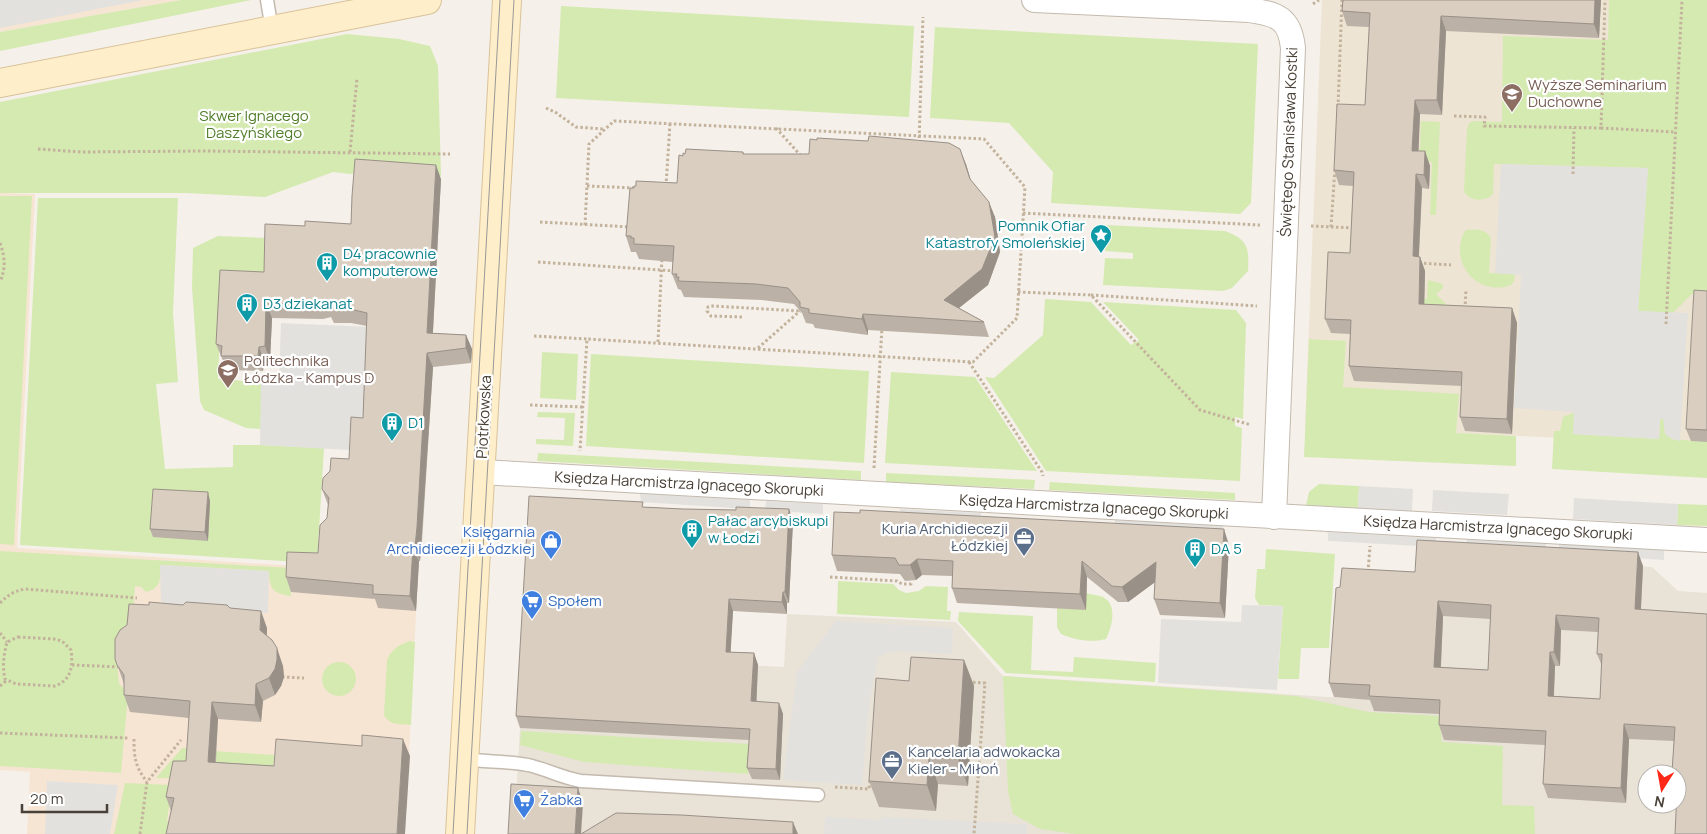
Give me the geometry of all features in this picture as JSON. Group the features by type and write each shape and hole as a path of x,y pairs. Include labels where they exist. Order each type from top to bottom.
{"street":[{"path":"0,83 427,0"},
{"name":"Piotrkowska","path":"460,834 507,0"},
{"name":"Świętego Stanisława Kostki","path":"1034,0 1269,13 1282,20 1292,33 1293,48 1274,516"},
{"name":"Księdza Harcmistrza Ignacego Skorupki","path":"481,472 1707,540"}],"lane":[{"path":"267,0 272,30"},
{"path":"464,759 511,762 581,781 818,795"}],"path":[{"path":"1313,4 1319,0"},
{"path":"1337,114 1342,0"},
{"path":"1601,128 1605,0"},
{"path":"1666,324 1682,0"},
{"path":"918,145 920,135 923,17"},
{"path":"350,152 357,78"},
{"path":"546,108 576,127 604,129"},
{"path":"1454,116 1485,117 1484,126 1601,128 1675,132"},
{"path":"534,336 881,355 973,362 1017,318 1025,187 984,138 614,121 589,144 585,225"},
{"path":"666,190 670,123"},
{"path":"776,128 803,158"},
{"path":"1573,174 1574,128"},
{"path":"38,149 81,152 450,154"},
{"path":"1332,227 1335,161"},
{"path":"587,186 642,189"},
{"path":"1023,213 1260,225"},
{"path":"540,222 634,228"},
{"path":"1305,226 1357,228"},
{"path":"0,243 5,258 4,273 0,282"},
{"path":"658,342 663,254"},
{"path":"538,262 684,271"},
{"path":"1418,263 1451,265"},
{"path":"1464,312 1466,290"},
{"path":"1018,292 1090,294 1258,306"},
{"path":"1090,294 1200,410 1254,426"},
{"path":"742,317 711,316 707,311 708,307 713,306 800,311 758,348"},
{"path":"873,494 882,327"},
{"path":"580,452 587,339"},
{"path":"969,361 1042,472 1042,504"},
{"path":"530,405 583,407"},
{"path":"1368,578 1370,545"},
{"path":"830,577 897,581 902,584 911,584 912,580"},
{"path":"0,603 17,590 25,589 137,598"},
{"path":"0,633 7,642"},
{"path":"18,637 62,641 71,650 72,665 68,678 56,686 16,684 7,680 4,672 4,654 7,642 18,637"},
{"path":"72,665 126,668"},
{"path":"276,677 304,678"},
{"path":"0,686 7,680"},
{"path":"966,682 985,683 974,834"},
{"path":"0,733 128,738"},
{"path":"134,739 138,771 147,782"},
{"path":"140,834 147,782 181,740"},
{"path":"834,787 869,788 870,770"}],"shaded area":[{"path":"0,0 181,0 0,32"},
{"path":"0,0 143,0 0,28"},
{"name":"Wyższe Seminarium Duchowne","path":"1322,0 1707,0 1707,448 1543,437 1305,427"},
{"path":"1501,164 1648,168 1638,311 1688,313 1680,441 1672,439 1665,434 1663,418 1660,420 1659,439 1573,434 1574,412 1514,408 1521,275 1495,273"},
{"path":"0,193 35,194 17,548 418,574 407,793 404,809 406,812 405,834 27,834 30,772 0,770"},
{"path":"281,323 371,327 364,427 350,427 349,450 260,445 261,378 279,378"},
{"path":"1359,486 1413,489 1412,511 1358,508"},
{"path":"1433,490 1509,494 1507,515 1432,511"},
{"path":"640,493 750,500 750,509 641,502"},
{"path":"1574,498 1678,504 1677,525 1573,519"},
{"path":"766,501 823,504 823,514 765,510"},
{"path":"899,509 981,513 980,522 900,518 901,511"},
{"path":"1115,520 1224,526 1222,528 1222,535 1115,530"},
{"path":"1327,532 1436,538 1436,547 1328,541"},
{"path":"1467,539 1546,543 1546,553 1467,548"},
{"path":"1559,544 1664,550 1664,560 1559,553"},
{"path":"1422,555 1652,567 1678,591 1707,593 1707,834 514,834 520,728 730,664 784,667 787,614 956,622 1003,676 1375,700"},
{"path":"160,565 269,571 268,613 161,606"},
{"path":"1242,605 1283,606 1277,690 1158,683 1161,619 1241,622"},
{"path":"836,621 953,628 952,654 897,651 878,657 869,704 862,785 783,780 797,672"},
{"path":"47,781 118,785 110,834 45,834"},
{"path":"825,817 881,820 882,817 1027,824 1027,834 824,834"}],"green space":[{"path":"181,0 251,0 0,51 0,32"},
{"path":"1609,0 1707,0 1707,294 1692,294 1673,313 1638,311 1648,168 1494,164 1493,194 1490,197 1477,200 1466,195 1464,191 1467,129 1469,123 1473,121 1502,122 1503,36 1608,40"},
{"path":"561,6 914,26 909,117 556,98"},
{"path":"935,27 1258,44 1251,203 1240,214 1051,203 1053,172 1009,123 930,118"},
{"name":"Skwer Ignacego Daszyńskiego","path":"347,34 399,39 430,46 438,66 441,176 333,172 265,197 186,193 0,193 0,102"},
{"path":"1421,121 1440,122 1436,215 1430,215 1432,162 1410,160 1411,149 1420,149"},
{"path":"0,196 32,196 14,545 0,544"},
{"path":"38,198 178,198 173,313 178,382 156,384 165,469 233,467 233,445 324,448 317,563 20,545"},
{"path":"1106,225 1225,231 1239,238 1246,246 1248,271 1232,288 1223,291 1103,285 1105,258 1133,259 1133,253 1105,251"},
{"path":"1466,230 1480,230 1489,235 1491,238 1489,273 1515,274 1511,285 1492,287 1483,285 1469,274 1464,267 1460,248 1462,236"},
{"path":"218,236 270,238 269,286 222,284 218,379 261,382 261,429 246,428 204,410 200,401 192,287 193,248"},
{"path":"1428,280 1443,284 1443,288 1436,294 1454,312 1390,297 1427,299"},
{"path":"1045,299 1091,302 1131,345 1139,340 1103,302 1236,310 1246,323 1243,419 1235,417 1235,426 1242,428 1240,481 1046,471 985,377 994,378 1043,335"},
{"path":"1309,339 1346,341 1343,387 1459,394 1456,433 1516,436 1516,466 1304,457"},
{"path":"542,352 578,354 576,400 540,398"},
{"path":"591,354 869,371 864,463 586,446"},
{"path":"891,372 975,377 1037,471 885,463"},
{"path":"538,412 575,413 573,446 536,444 536,439 564,440 565,418 537,417"},
{"path":"1575,412 1573,434 1659,439 1660,420 1663,418 1672,439 1707,442 1707,478 1552,469 1554,431 1560,431 1563,417"},
{"path":"538,453 861,471 861,480 537,461"},
{"path":"886,473 1035,480 1034,489 886,482"},
{"path":"1050,482 1235,493 1235,500 1049,490"},
{"path":"1319,484 1359,486 1358,508 1306,505 1309,492"},
{"path":"1678,504 1707,505 1707,526 1677,525"},
{"path":"1266,549 1335,554 1329,648 1301,648 1299,679 1278,679 1283,606 1259,605 1255,598 1257,569 1265,569"},
{"path":"0,551 292,568 291,596 276,592 273,589 268,571 161,565 159,582 155,588 146,592 141,587 135,586 131,641 117,664 119,683 128,695 121,773 0,766"},
{"path":"838,581 893,584 899,590 906,593 919,591 926,586 948,587 947,611 951,611 950,620 837,614"},
{"path":"1087,593 1103,597 1111,605 1112,623 1106,639 1089,641 1072,638 1061,634 1057,627 1057,608"},
{"path":"959,612 1033,616 1031,670 1073,672 1074,657 1156,663 1155,682 1006,673 958,621"},
{"path":"410,641 415,642 411,725 392,723 384,715 387,660 396,648"},
{"path":"339,662 351,667 356,679 351,691 339,696 327,691 322,679 327,667"},
{"path":"1003,676 1296,696 1369,712 1439,716 1442,742 1503,746 1502,805 1534,806 1535,834 1075,834 1040,829 1013,814 1008,791"},
{"path":"521,731 750,744 748,774 584,762 520,745"},
{"path":"182,748 196,748 195,779 156,778"},
{"path":"213,751 274,755 272,783 211,779"},
{"path":"125,783 172,785 167,821 177,821 173,834 114,834"}],"building":[{"path":"1343,0 1595,0 1594,24 1441,16 1437,100 1415,100 1412,151 1425,151 1424,175 1416,174 1413,256 1420,257 1419,304 1512,308 1507,419 1460,417 1462,372 1349,366 1351,320 1325,319 1328,252 1350,253 1354,172 1334,170 1337,104 1365,105 1370,13 1342,11"},
{"path":"869,136 949,143 960,149 970,179 989,202 995,237 982,269 944,300 984,322 863,314 862,319 809,313 809,309 800,307 800,302 788,288 756,284 678,281 679,277 676,277 677,274 672,274 674,246 634,244 634,238 626,236 630,188 636,186 636,181 677,183 679,155 683,156 686,149 743,152 743,154 809,154 810,139 868,141"},
{"path":"355,159 436,165 427,333 466,335 466,348 427,353 417,527 415,547 413,547 410,596 373,594 373,585 286,577 287,552 318,553 320,525 327,518 329,498 322,489 323,478 330,471 331,458 349,459 351,417 363,418 367,313 346,308 328,308 328,302 318,305 266,303 265,346 259,347 258,356 221,356 222,346 216,344 220,270 264,272 265,224 305,226 305,221 351,224"},
{"path":"1694,290 1707,291 1707,430 1686,429"},
{"path":"153,489 208,492 205,532 150,529"},
{"path":"529,496 643,502 642,507 736,510 736,507 789,509 785,592 783,592 782,602 729,599 726,652 754,653 751,701 779,703 776,769 747,768 750,729 516,716"},
{"path":"860,510 1224,529 1220,603 1154,599 1156,562 1122,587 1112,586 1082,561 1080,594 952,588 953,561 917,559 910,565 899,565 895,558 832,555 834,512 860,513"},
{"path":"1417,540 1638,552 1635,609 1707,614 1707,834 1675,834 1676,814 1687,814 1687,764 1673,764 1675,727 1624,724 1621,788 1543,784 1546,731 1439,725 1440,700 1369,696 1370,685 1329,683 1336,588 1340,587 1342,568 1415,572","holes":["1438,601 1491,605 1488,670 1434,667","1556,615 1599,618 1597,654 1602,654 1600,699 1548,696 1550,652 1554,652"]},
{"path":"149,602 183,605 186,602 227,605 230,608 261,611 260,630 272,640 277,648 275,669 269,678 256,684 255,705 212,702 208,762 274,766 276,739 362,746 362,735 403,739 397,834 166,834 174,798 166,797 173,761 186,761 190,701 124,695 124,675 115,659 115,639 120,630 127,625 129,604 149,605"},
{"path":"911,657 964,660 958,759 929,758 927,785 869,781 876,678 909,681"},
{"path":"511,784 578,788 575,834 508,834"},
{"path":"616,813 793,822 793,834 581,834"}],"tram line":[{"path":"453,834 500,0"},
{"path":"467,834 514,0"}],"place":[{"name":"Wyższe Seminarium Duchowne","path":"1512,113"},
{"name":"Pomnik Ofiar Katastrofy Smoleńskiej","path":"1101,254"},
{"name":"D4 pracownie komputerowe","path":"327,282"},
{"name":"D3 dziekanat","path":"247,323"},
{"name":"Politechnika Łódzka - Kampus D","path":"228,389"},
{"name":"D1","path":"392,442"},
{"name":"Pałac arcybiskupi w Łodzi","path":"692,549"},
{"name":"Kuria Archidiecezji Łódzkiej","path":"1024,557"},
{"name":"Księgarnia Archidiecezji Łódzkiej","path":"551,560"},
{"name":"DA 5","path":"1195,568"},
{"name":"Społem","path":"532,620"},
{"name":"Kancelaria adwokacka Kieler - Miłoń","path":"892,780"},
{"name":"Żabka","path":"524,819"}]}
